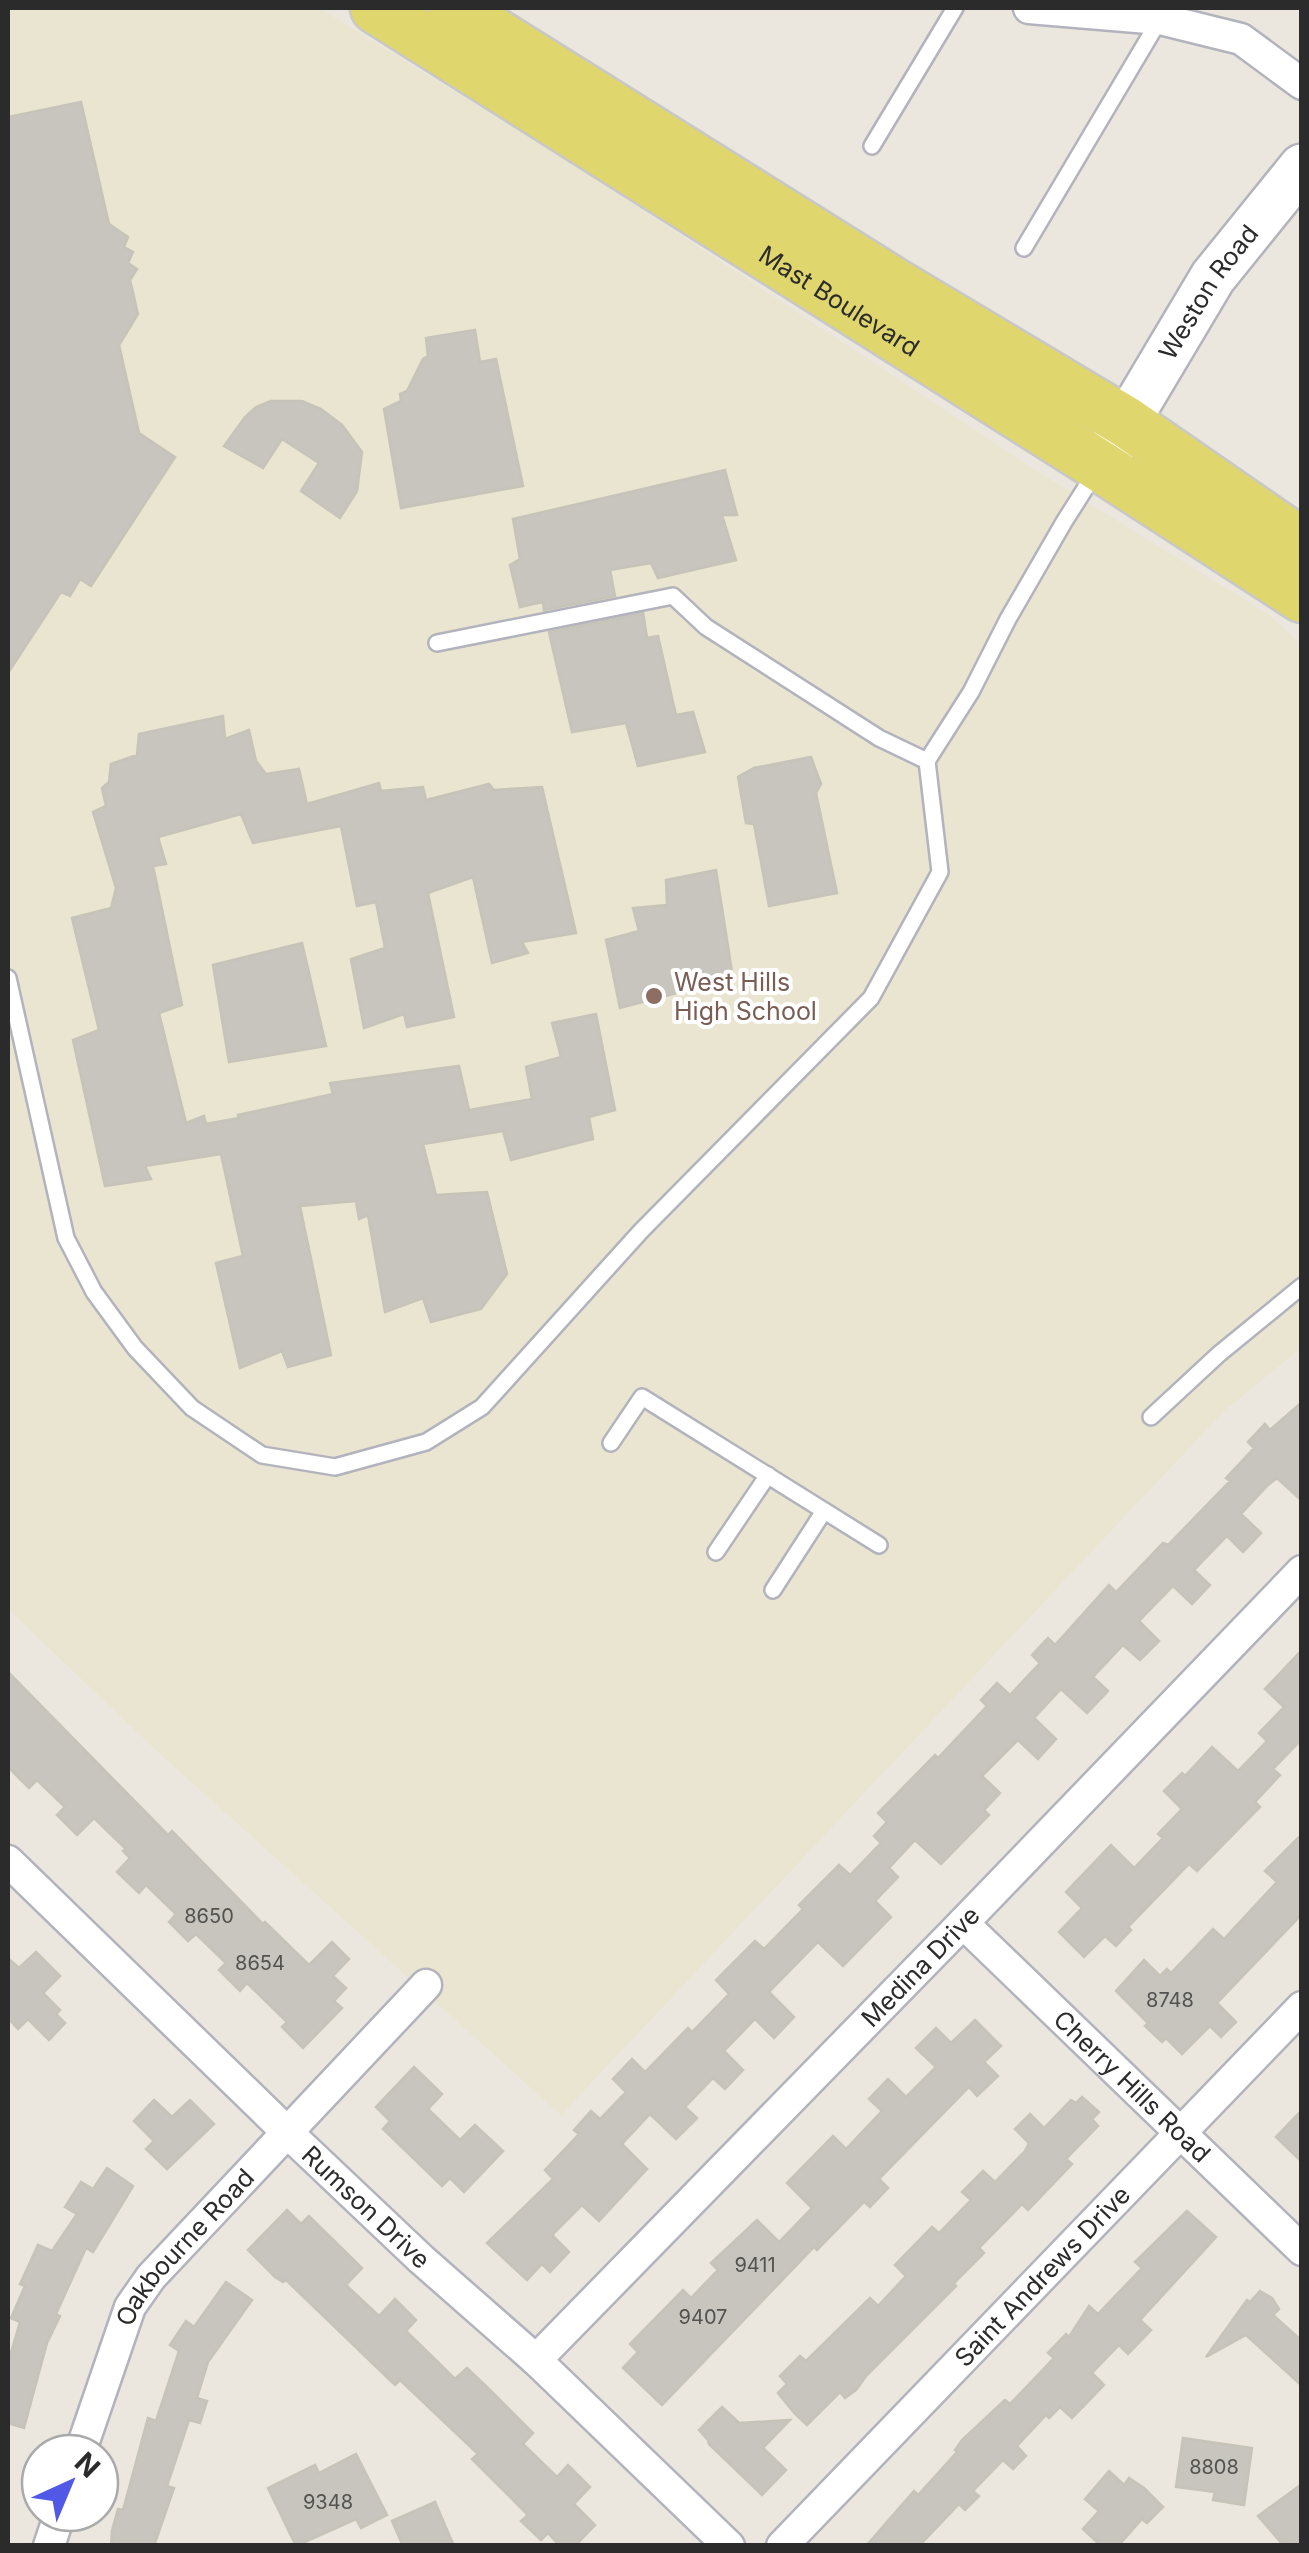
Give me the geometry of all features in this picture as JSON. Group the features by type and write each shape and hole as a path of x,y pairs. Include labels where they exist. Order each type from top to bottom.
{"main road":[{"name":"Mast Boulevard","path":"454,8 623,116 1126,422 1302,544"},
{"name":"Mast Boulevard","path":"386,14 1302,597"},
{"path":"386,14 446,26 524,76 576,103 623,116"}],"street":[{"path":"1029,8 1160,19 1241,39 1302,84"},
{"name":"Weston Road","path":"1100,466 1212,277 1302,167"},
{"name":"Medina Drive","path":"536,2360 1302,1571"},
{"name":"Rumson Drive","path":"8,1862 289,2134 536,2360 729,2546"},
{"name":"Cherry Hills Road","path":"964,1923 1302,2250"},
{"name":"Oakbourne Road","path":"87,2433 130,2306 151,2277 426,1986"},
{"name":"Saint Andrews Drive","path":"782,2546 1302,2008"}],"lane":[{"path":"872,146 955,8"},
{"path":"1024,248 1160,19"},
{"path":"8,978 66,1238 94,1292 134,1348 192,1408 262,1456 335,1467 426,1442 482,1408 641,1230 871,998 940,872 927,761 971,692 1054,538 1100,466"},
{"path":"437,644 674,596 706,627 879,738 927,761"},
{"path":"1150,1417 1302,1286"},
{"path":"611,1443 642,1397 879,1546"},
{"path":"716,1552 768,1475"},
{"path":"773,1590 824,1511"}],"shaded area":[{"name":"West Hills High School","path":"8,8 319,8 579,168 1034,469 1269,615 1301,644 1301,1348 1224,1411 561,2115 159,1753 8,1609"}],"building":[{"path":"81,102 109,224 128,237 124,247 133,252 128,263 137,269 130,280 138,314 119,345 139,433 175,457 91,586 80,579 70,596 61,592 8,673 8,117"},
{"path":"475,330 480,362 496,359 523,486 401,508 384,409 401,401 400,394 407,391 428,356 426,338"},
{"path":"271,401 302,401 321,409 342,425 362,452 357,491 340,518 301,491 319,463 282,439 263,468 224,446 245,417"},
{"path":"725,470 737,515 722,515 736,560 658,578 651,563 610,570 615,596 544,610 543,602 520,607 510,565 520,559 513,519"},
{"path":"643,613 647,638 658,636 676,715 693,712 705,752 638,766 626,723 572,732 549,632"},
{"path":"223,716 225,739 249,730 256,761 266,774 299,769 307,804 379,783 381,791 423,787 426,800 489,784 494,790 542,787 576,933 522,942 528,953 492,963 473,877 428,893 454,1017 407,1027 404,1014 364,1028 351,959 385,948 376,902 357,906 341,826 253,843 241,814 158,837 166,864 153,866 182,1005 159,1013 186,1123 204,1116 206,1124 239,1118 238,1115 333,1094 330,1083 459,1066 469,1110 532,1099 526,1067 561,1057 552,1023 596,1014 615,1110 589,1117 593,1139 511,1160 503,1131 423,1144 436,1195 487,1192 507,1274 481,1309 431,1322 423,1298 385,1312 368,1215 359,1219 356,1201 300,1206 331,1355 288,1367 282,1351 240,1368 216,1263 243,1256 221,1154 145,1166 151,1179 105,1186 73,1040 99,1030 72,918 111,908 116,888 93,812 106,806 102,788 109,782 111,764 137,755 139,734"},
{"path":"811,757 821,784 816,793 837,893 769,906 754,824 746,823 738,777 754,768"},
{"path":"716,870 733,978 620,1008 606,940 639,931 633,908 667,905 666,880"},
{"path":"302,943 326,1046 229,1062 213,965"},
{"path":"1302,1402 1302,1501 1277,1478 1268,1485 1241,1514 1261,1533 1243,1552 1227,1536 1194,1570 1210,1585 1192,1604 1173,1586 1139,1621 1159,1641 1140,1660 1123,1645 1093,1677 1108,1691 1087,1713 1061,1689 1034,1718 1056,1739 1038,1759 1018,1740 982,1776 1000,1793 984,1810 989,1815 941,1864 915,1840 889,1868 898,1877 875,1901 891,1917 843,1966 818,1942 769,1992 794,2017 774,2038 755,2019 724,2051 743,2070 725,2089 713,2078 685,2107 697,2118 676,2139 650,2114 622,2144 647,2169 599,2221 582,2205 552,2235 569,2252 550,2272 542,2264 527,2280 487,2243 553,2179 545,2170 579,2134 574,2130 591,2111 600,2119 626,2092 613,2079 632,2059 645,2072 688,2028 692,2032 729,1994 716,1980 755,1941 764,1949 803,1909 799,1905 839,1865 850,1875 881,1843 874,1836 887,1822 878,1813 987,1706 981,1700 997,1683 1010,1695 1040,1663 1032,1655 1048,1638 1055,1645 1109,1585 1116,1592 1163,1543 1168,1545 1230,1481 1226,1478 1254,1448 1248,1442 1265,1424 1270,1430"},
{"path":"1302,1650 1302,1739 1273,1769 1280,1775 1255,1802 1260,1807 1197,1871 1189,1864 1128,1927 1131,1930 1116,1946 1105,1936 1084,1957 1059,1932 1082,1908 1066,1892 1111,1845 1134,1868 1163,1838 1158,1834 1182,1809 1164,1791 1182,1773 1185,1776 1212,1747 1238,1771 1267,1741 1259,1733 1284,1707 1265,1689"},
{"path":"8,1672 168,1835 172,1831 309,1965 332,1942 349,1959 333,1976 346,1988 334,2001 342,2008 303,2048 282,2027 287,2022 247,1983 240,1991 219,1970 226,1963 196,1934 188,1941 169,1922 176,1914 146,1885 139,1893 117,1872 130,1858 123,1851 126,1849 94,1818 77,1835 57,1815 65,1807 37,1780 29,1788 8,1767"},
{"path":"1302,1834 1302,1914 1217,2003 1236,2022 1221,2037 1210,2026 1182,2054 1166,2038 1162,2042 1116,1991 1144,1960 1160,1976 1167,1969 1171,1973 1213,1929 1224,1939 1277,1882 1265,1871"},
{"path":"36,1952 60,1976 43,1993 60,2010 56,2014 65,2023 49,2040 28,2019 18,2029 8,2018 8,1958 19,1968"},
{"path":"975,2020 1001,2046 984,2062 998,2076 977,2096 969,2087 879,2179 888,2188 870,2207 864,2202 817,2250 814,2247 662,2405 623,2368 638,2352 630,2344 683,2290 691,2298 718,2270 711,2263 757,2220 779,2242 812,2208 787,2183 833,2136 846,2149 882,2111 869,2099 888,2079 906,2097 936,2067 916,2048 936,2028 951,2043"},
{"path":"414,2067 442,2094 428,2109 460,2140 475,2125 503,2151 464,2192 450,2178 442,2186 383,2129 390,2121 376,2107"},
{"path":"1082,2097 1099,2112 1092,2119 1098,2126 1066,2159 1072,2164 1028,2210 1022,2204 979,2248 984,2253 954,2283 956,2286 856,2390 845,2398 840,2392 807,2425 778,2393 787,2384 780,2376 800,2356 806,2361 870,2298 878,2306 906,2276 895,2265 932,2227 939,2233 971,2200 962,2192 983,2171 995,2182 1025,2151 1029,2143 1015,2129 1030,2114 1044,2128 1071,2100 1076,2103"},
{"path":"154,2100 172,2117 190,2100 214,2124 167,2169 146,2149 154,2141 134,2121"},
{"path":"1302,2110 1302,2162 1276,2137"},
{"path":"107,2168 133,2186 93,2252 86,2248 56,2314 60,2316 47,2343 24,2428 8,2423 8,2363 20,2322 11,2318 25,2286 20,2284 38,2245 52,2251 77,2214 65,2207 81,2182 93,2189"},
{"path":"287,2210 301,2224 309,2216 362,2268 346,2285 379,2316 395,2299 416,2320 406,2331 455,2379 467,2368 533,2433 523,2444 557,2477 568,2465 590,2487 574,2504 595,2525 575,2546 560,2546 548,2533 541,2540 521,2521 528,2515 472,2459 478,2454 400,2380 395,2385 286,2280 275,2277 248,2250"},
{"path":"1187,2211 1216,2237 1140,2320 1151,2330 1128,2354 1119,2345 1092,2373 1104,2385 1072,2418 1060,2407 1049,2418 1046,2415 1017,2446 1026,2456 1013,2469 1003,2460 973,2491 979,2496 965,2510 959,2504 919,2546 866,2546 914,2491 918,2495 957,2452 962,2440 1005,2400 1010,2404 1054,2358 1048,2353 1066,2334 1069,2337 1089,2306 1098,2314 1142,2268 1135,2262"},
{"path":"226,2282 252,2300 208,2362 197,2398 207,2401 200,2423 189,2420 167,2486 174,2488 154,2546 111,2546 112,2533 120,2533 120,2509 123,2510 148,2418 156,2421 179,2351 170,2345 186,2321 194,2327"},
{"path":"1260,2291 1272,2298 1279,2309 1273,2315 1302,2341 1302,2386 1246,2335 1206,2357 1247,2300 1250,2302"},
{"path":"722,2407 739,2423 790,2420 763,2448 786,2470 762,2495 699,2430"},
{"path":"1183,2438 1252,2448 1244,2505 1213,2500 1215,2492 1176,2487"},
{"path":"356,2454 387,2515 361,2528 356,2519 296,2546 268,2488 315,2465 319,2473"},
{"path":"1109,2471 1124,2485 1129,2478 1144,2488 1163,2507 1147,2523 1142,2519 1118,2546 1101,2546 1083,2529 1099,2511 1085,2499"},
{"path":"1302,2484 1302,2546 1284,2546 1258,2516"},
{"path":"435,2502 454,2546 403,2546 392,2521"}],"place":[{"name":"West Hills High School","path":"654,996"}]}
